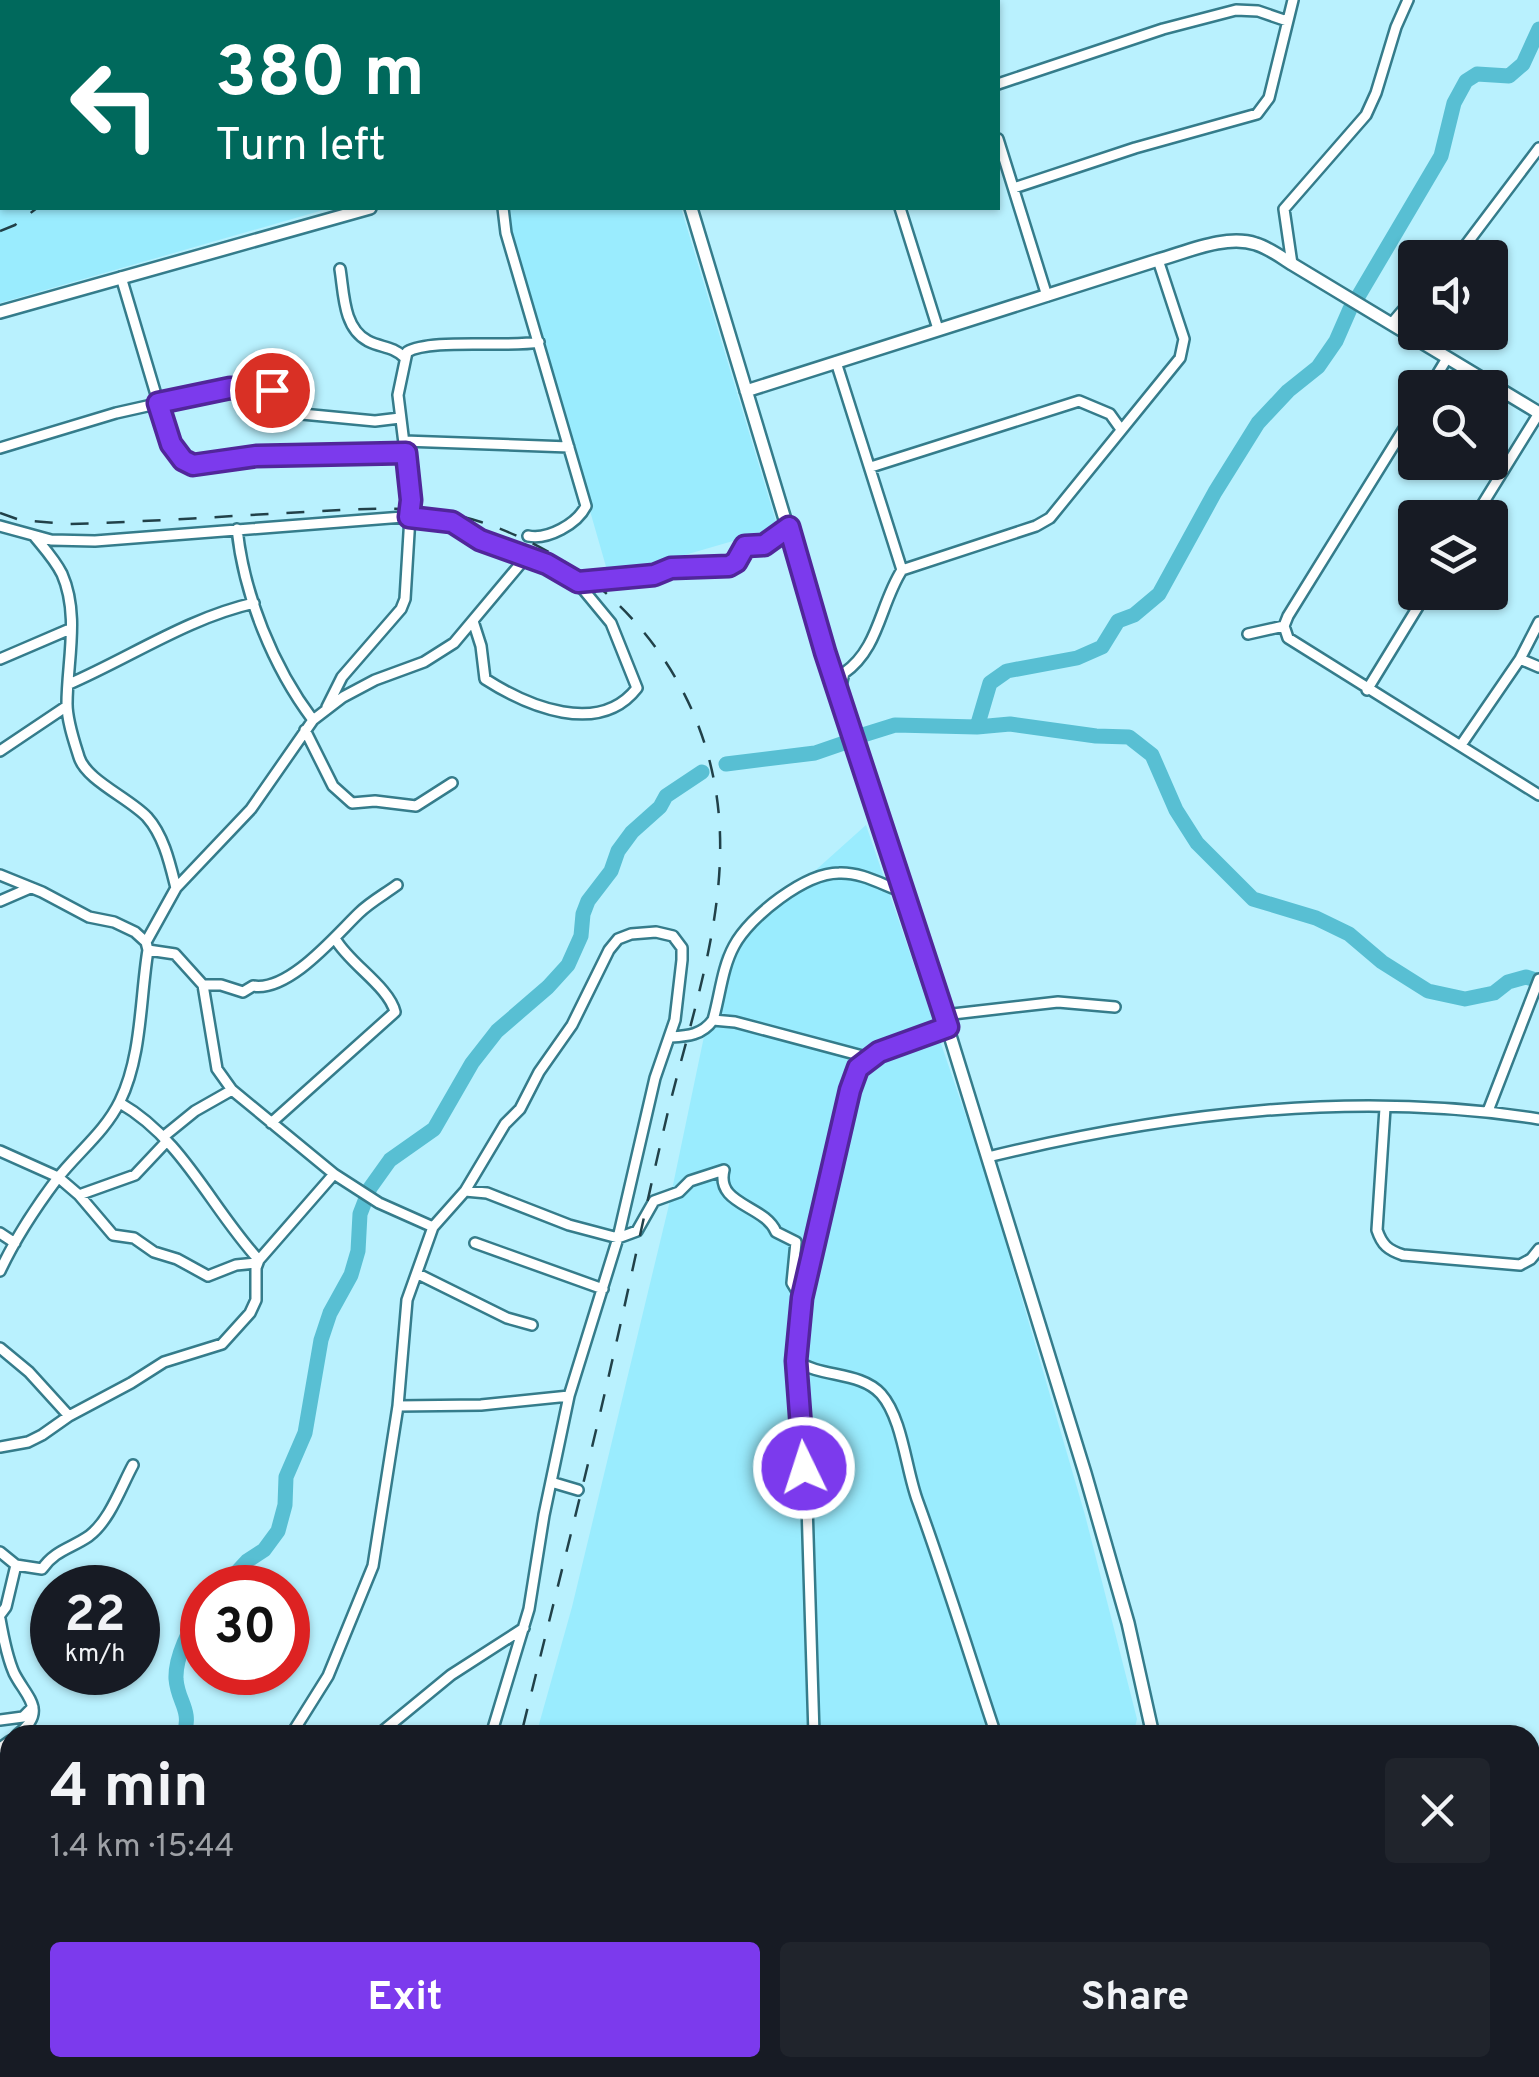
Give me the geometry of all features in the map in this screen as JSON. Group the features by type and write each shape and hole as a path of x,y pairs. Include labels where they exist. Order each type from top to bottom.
{"main road":[{"path":"0,312 363,210"},
{"path":"692,210 839,695 906,893 1107,1547 1151,1725"},
{"path":"746,392 1158,260 1224,242 1244,241 1262,246 1539,413"}],"street":[{"path":"1014,188 1135,148 1257,114 1269,98 1293,0"},
{"path":"1292,264 1284,208 1366,115 1408,0"},
{"path":"1000,83 1164,29 1236,10 1258,10 1286,21"},
{"path":"1000,145 1046,296"},
{"path":"1470,240 1539,148"},
{"path":"503,210 506,233 586,510 545,537 528,536"},
{"path":"901,210 938,329"},
{"path":"902,570 1050,518 1184,350 1184,339 1158,260"},
{"path":"340,268 352,324 364,339 390,346 404,357"},
{"path":"121,277 171,444 183,460 193,465 256,456 406,453"},
{"path":"1392,323 1398,316"},
{"path":"328,707 342,677 404,604 411,500 400,418 399,383 404,357 417,347 539,342"},
{"path":"1440,370 1446,360"},
{"path":"836,362 902,570 872,640 855,665 844,673 839,695"},
{"path":"0,448 158,403 230,388 295,392"},
{"path":"871,467 1079,401 1110,414 1120,428"},
{"path":"1485,500 1539,413"},
{"path":"302,414 374,421 400,418"},
{"path":"1248,634 1284,626 1398,438"},
{"path":"404,441 569,448"},
{"path":"0,526 34,536 95,541 409,517 445,520 480,540 528,556 578,582 610,623 637,688 623,701 606,708 579,716 562,714 487,681 473,621"},
{"path":"578,582 654,575 671,568 729,566 745,546 764,545 789,527"},
{"path":"237,530 254,603 288,679 313,720"},
{"path":"34,536 64,581 70,629 67,706 82,764 152,824 176,888"},
{"path":"0,1270 58,1177 120,1103 130,1071 147,946 176,888 250,808 313,720 375,680 424,662 459,639 528,556"},
{"path":"69,684 120,662 172,631 254,603"},
{"path":"1367,690 1417,610"},
{"path":"1461,744 1520,659 1539,622"},
{"path":"1284,626 1290,642 1539,794"},
{"path":"0,659 70,629"},
{"path":"1520,659 1539,667"},
{"path":"0,751 67,706"},
{"path":"305,730 332,786 352,803 375,801 416,806 452,783"},
{"path":"671,1038 700,1032 712,1020 735,945 782,896 837,872 864,877 906,893"},
{"path":"0,875 88,917 114,922 147,946 174,954 203,985 217,1070 232,1090 334,1174 378,1202 433,1227"},
{"path":"203,985 239,992 252,986 271,986 336,940 359,913 397,885"},
{"path":"0,901 30,888"},
{"path":"297,1725 328,1676 373,1566 398,1406 407,1300 433,1227 465,1192 505,1124 520,1109 539,1072 572,1025 604,958 618,940 631,934 656,932 673,936 682,948 671,1038 650,1097 618,1238 569,1396 524,1628 494,1725"},
{"path":"272,1122 394,1012 394,1006 372,978 356,967 336,940"},
{"path":"1488,1111 1539,979"},
{"path":"814,1725 807,1504 796,1361 802,1298 858,1068 870,1058 946,1021 1058,1002 1114,1007"},
{"path":"712,1020 735,1022 870,1058"},
{"path":"79,1195 135,1175 195,1111 232,1090"},
{"path":"0,1447 28,1442 164,1362 222,1344 250,1313 258,1287 258,1261 165,1140 136,1112 120,1103"},
{"path":"988,1156 1064,1138 1264,1108 1488,1111 1539,1119"},
{"path":"1385,1108 1377,1230 1381,1243 1403,1255 1520,1264 1539,1248"},
{"path":"0,1151 58,1177 79,1195 113,1236 134,1238 154,1252 213,1276 236,1265 258,1261 334,1174"},
{"path":"465,1192 487,1193 569,1225 618,1238 638,1231 654,1201 724,1170 721,1182 726,1193 772,1222 776,1232 796,1242 792,1283 802,1298"},
{"path":"0,1233 16,1242"},
{"path":"475,1243 603,1290"},
{"path":"418,1274 507,1318 532,1325"},
{"path":"0,1348 29,1372 68,1416"},
{"path":"796,1361 810,1370 863,1382 880,1393 892,1413 917,1501 933,1538 993,1725"},
{"path":"398,1406 481,1405 569,1396"},
{"path":"0,1552 16,1565 42,1569 59,1550 88,1536 101,1524 132,1465"},
{"path":"551,1482 578,1490"},
{"path":"16,1565 0,1617 14,1672 34,1707 26,1725"},
{"path":"390,1725 451,1675 524,1628"},
{"path":"0,1720 24,1717 34,1707"}],"shaded area":[{"path":"0,210 323,210 0,303"},
{"path":"504,210 682,210 778,528 609,577"},
{"path":"866,825 984,1169 1085,1515 1136,1725 539,1725 572,1607 668,1209 721,955"}],"waterway":[{"path":"1359,295 1441,156 1454,103 1466,81 1477,74 1509,76 1523,64 1539,29"},
{"path":"977,727 990,683 1007,671 1077,658 1102,647 1118,621 1134,615 1159,594 1258,423 1318,367 1336,341 1350,309"},
{"path":"863,735 895,725 1010,724 1129,737 1152,755 1176,810 1197,843 1253,899 1316,918 1349,934 1382,962 1428,991 1465,999 1494,993 1508,982 1526,977 1539,981"},
{"path":"726,764 815,753 844,743"},
{"path":"243,1565 264,1550 278,1531 285,1505 286,1477 305,1433 321,1340 330,1313 351,1275 358,1251 360,1214 370,1188 390,1160 434,1129 472,1063 497,1031 568,965 581,936 588,901 611,871 618,851 632,832 660,807 666,796 702,772"},
{"path":"180,1655 176,1679 186,1712 185,1725"}],"railway":[{"path":"0,231 34,210"},
{"path":"0,513 20,520 68,524 372,509 460,516 525,539 602,590 635,622 663,658 686,698 704,740 715,786 720,830 714,918 523,1725"}],"route":[{"path":"272,390 230,388 158,403 171,444 188,464 309,453 406,453 409,517 452,522 475,538 547,564 578,582 654,575 671,568 729,566 745,546 764,545 789,527 825,652 948,1027 879,1052 858,1068 850,1090 802,1298 796,1361 804,1468"}]}
